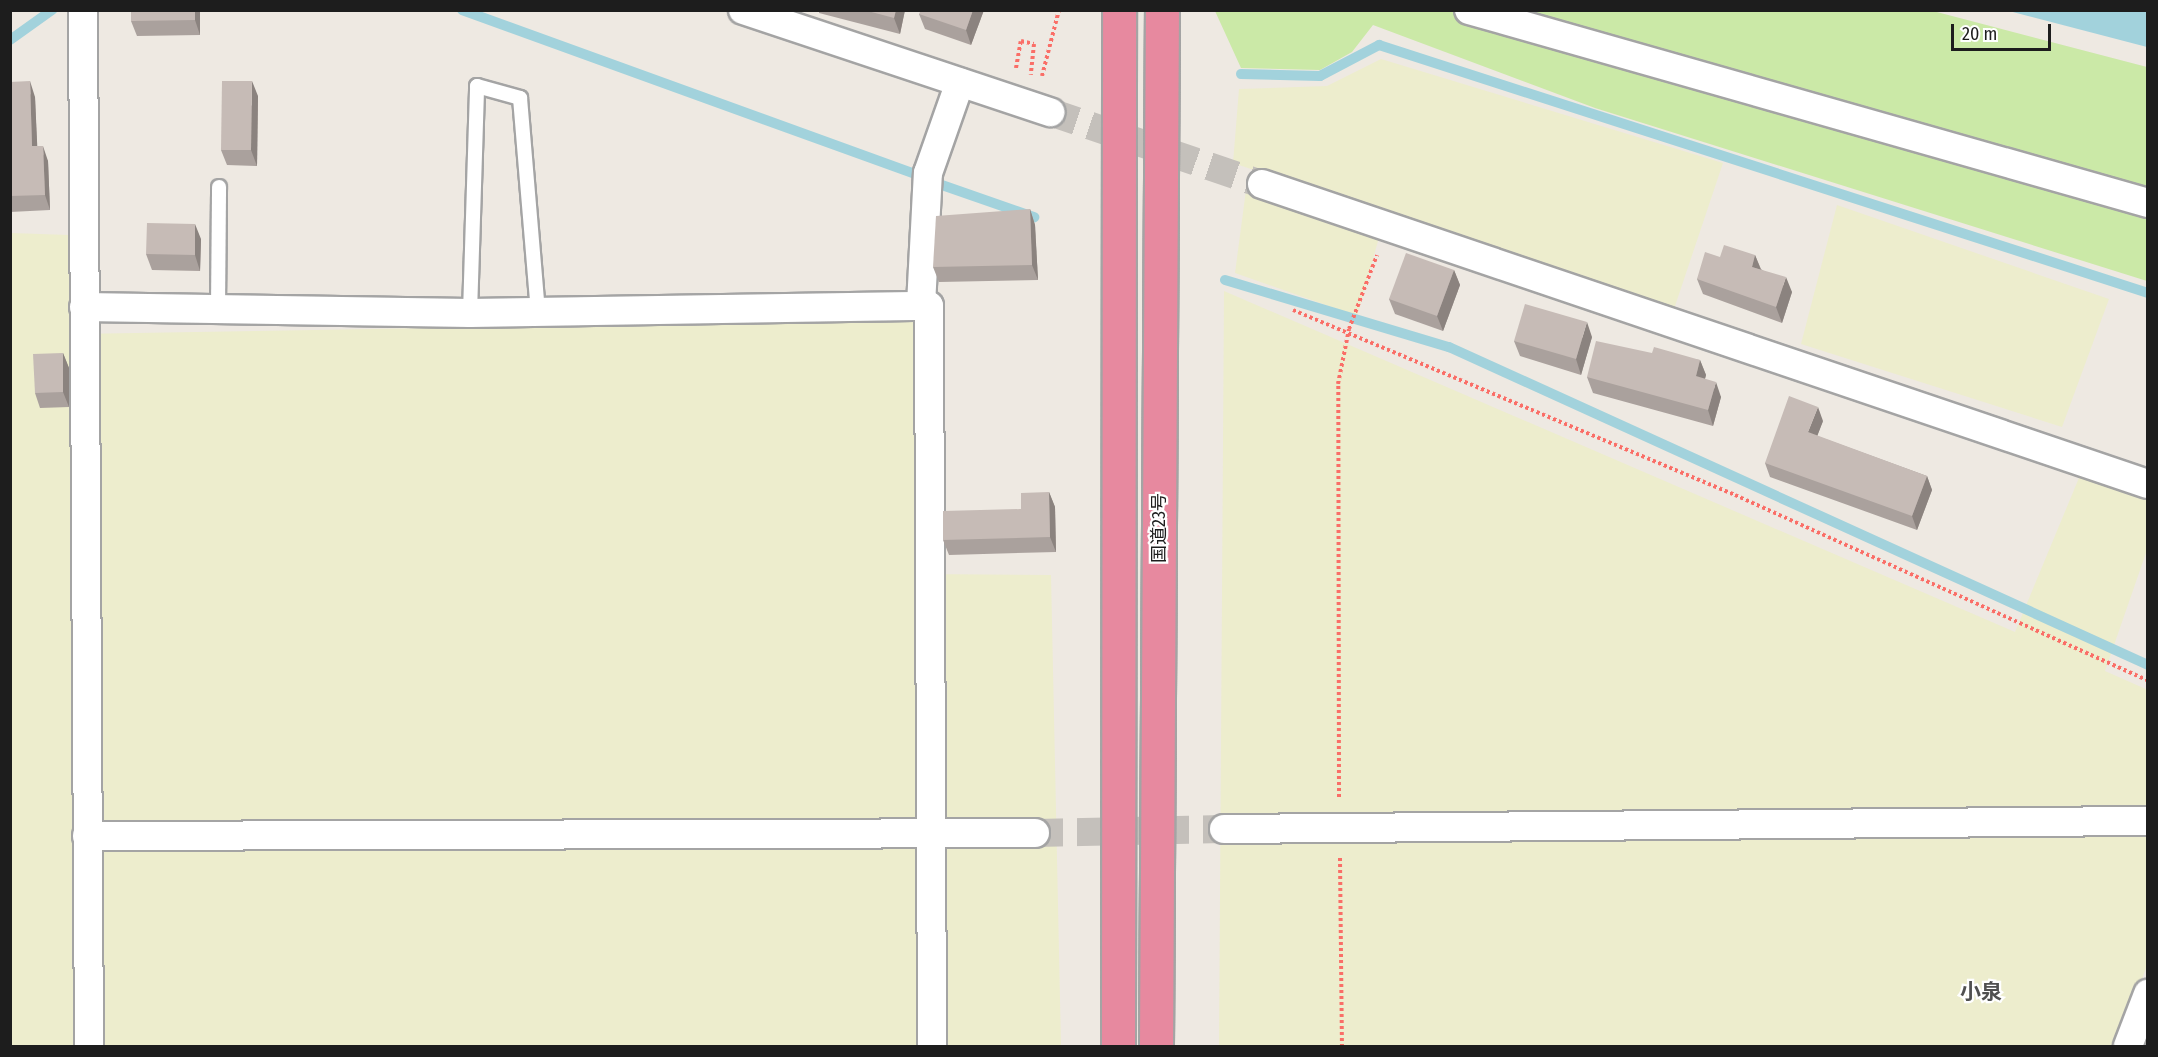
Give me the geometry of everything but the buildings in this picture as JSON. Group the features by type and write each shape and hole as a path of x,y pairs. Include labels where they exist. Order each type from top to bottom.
{"highway":[{"path":"1118,1047 1119,10"},
{"name":"国道23号","path":"1156,1047 1162,10"}],"street":[{"path":"83,10 89,1047"},
{"path":"744,10 960,82 1020,90 1050,112"},
{"path":"1468,10 2148,203"},
{"path":"921,305 928,173 960,82"},
{"path":"1262,184 2148,484"},
{"path":"84,307 470,313 928,306 933,832 932,1047"},
{"path":"1224,828 2148,821"},
{"path":"87,836 1035,833"},
{"path":"2128,1047 2148,994"}],"lane":[{"path":"470,313 477,86 520,98 538,312"},
{"path":"218,308 219,187"}],"path":[{"path":"1040,84 1059,10"},
{"path":"1021,41 1034,44 1020,90 1021,41"},
{"path":"1342,1047 1338,384 1349,328 1387,226"},
{"path":"1293,310 1349,328 2148,681"}],"green space":[{"path":"1215,11 1933,11 2147,67 2147,281 1595,108 1373,25 1352,52 1320,70 1241,68"},
{"path":"1381,59 1723,163 1674,309 1233,163 1239,89 1327,86"},
{"path":"1246,190 1380,234 1357,316 1235,273"},
{"path":"1837,205 2109,299 2062,427 1801,344"},
{"path":"11,233 69,235 76,334 917,320 917,574 1051,575 1061,1046 11,1046"},
{"path":"1224,291 2015,632 2081,473 2147,497 2147,550 2105,671 2148,690 2147,965 2118,1046 1219,1046"}],"water":[{"path":"2009,11 2147,11 2147,47 2028,16"}],"waterway":[{"path":"10,40 52,10"},
{"path":"462,10 916,174"},
{"path":"1241,74 1320,76 1379,45 2148,293"},
{"path":"939,184 1034,217"},
{"path":"1225,280 1449,347 2148,665"}],"tunnel":[{"path":"1050,112 1262,184"},
{"path":"1035,833 1224,829"}],"district":[{"name":"小泉","path":"1981,992"}]}
